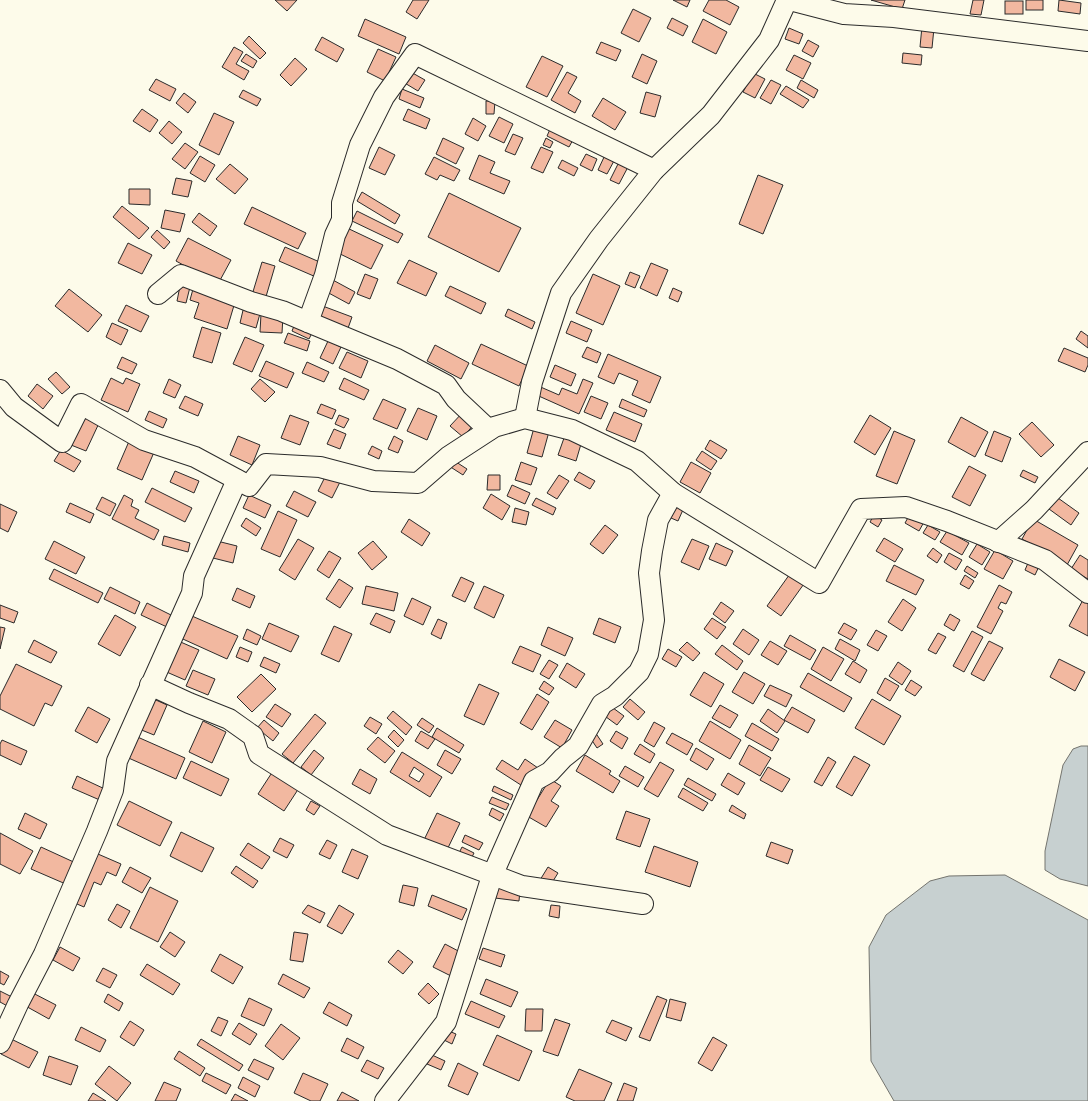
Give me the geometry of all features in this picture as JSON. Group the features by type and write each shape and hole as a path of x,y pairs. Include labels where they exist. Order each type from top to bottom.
{"street":[{"path":"526,418 532,382 561,293 599,240 654,170 711,115 723,100 769,40 789,0 844,14 894,17 1088,41"},
{"path":"308,322 325,275 335,235 342,220 342,203 360,145 384,97 415,54 654,170"},
{"path":"158,294 181,275 251,302 282,311 397,359 446,385 456,399 489,430"},
{"path":"0,390 14,407 62,442 81,404 144,440 195,456 249,486 266,464 279,463 320,467 373,481 418,483 448,456 489,430 526,418 572,430 637,460 673,493 819,583 861,509 906,507 947,521 1045,560 1088,593"},
{"path":"998,542 1034,510 1088,452"},
{"path":"0,1043 44,954 97,831 113,790 117,761 192,593 194,576 237,480"},
{"path":"385,1101 446,1022 492,876 534,781 550,772 578,746 602,704 615,696 639,672 648,654 654,620 649,573 652,551 658,520 673,493"},
{"path":"150,685 228,718 253,736 259,754 387,835 522,886 643,904"}],"shaded area":[{"path":"1088,746 1088,886 1060,879 1045,870 1045,851 1063,765 1073,749"},
{"path":"1005,875 1088,920 1088,1101 894,1101 871,1061 869,947 886,915 930,881 949,876"}],"building":[{"path":"275,0 297,0 287,11"},
{"path":"413,0 429,0 417,19 406,12"},
{"path":"673,0 690,0 687,7"},
{"path":"709,0 726,0 739,7 730,25 703,11"},
{"path":"871,0 905,0 902,9"},
{"path":"973,0 984,0 981,15 970,14"},
{"path":"1026,0 1043,0 1043,10 1026,10"},
{"path":"1059,0 1081,3 1080,14 1058,11"},
{"path":"1005,1 1023,1 1023,14 1005,14"},
{"path":"633,9 651,18 639,42 621,33"},
{"path":"672,18 688,26 683,36 667,28"},
{"path":"365,19 406,37 399,54 358,36"},
{"path":"703,19 727,32 716,54 692,42"},
{"path":"922,26 934,28 932,48 920,47"},
{"path":"789,28 803,34 799,44 785,39"},
{"path":"249,36 266,53 260,59 243,43"},
{"path":"322,37 344,49 337,62 315,50"},
{"path":"808,40 819,46 813,57 802,51"},
{"path":"601,42 621,50 616,61 596,53"},
{"path":"234,47 243,52 236,64 249,71 244,80 222,67"},
{"path":"378,49 396,57 385,81 367,72"},
{"path":"903,53 922,55 921,65 902,63"},
{"path":"246,54 257,61 253,68 241,61"},
{"path":"642,54 657,61 647,84 632,77"},
{"path":"794,55 811,63 803,79 786,70"},
{"path":"542,56 563,66 547,97 526,87"},
{"path":"295,58 307,69 291,86 280,75"},
{"path":"409,71 425,80 418,91 403,82"},
{"path":"567,72 577,77 568,93 581,101 575,113 551,100"},
{"path":"753,73 765,79 755,98 743,92"},
{"path":"156,79 176,89 170,101 149,90"},
{"path":"771,80 781,85 771,104 760,98"},
{"path":"801,80 818,90 814,98 797,88"},
{"path":"786,86 809,100 803,108 780,94"},
{"path":"402,89 424,98 420,108 399,99"},
{"path":"243,90 261,99 257,106 239,97"},
{"path":"646,92 661,96 655,117 640,113"},
{"path":"184,93 196,102 188,113 176,103"},
{"path":"603,98 626,112 615,130 592,116"},
{"path":"486,101 495,101 494,114 486,114"},
{"path":"142,109 158,120 150,132 133,121"},
{"path":"408,109 430,119 426,129 403,120"},
{"path":"214,113 234,122 219,155 199,145"},
{"path":"499,117 513,124 504,143 489,136"},
{"path":"473,118 486,126 478,141 465,134"},
{"path":"169,121 182,132 172,144 159,133"},
{"path":"551,127 574,138 569,147 547,136"},
{"path":"513,134 523,138 515,155 505,151"},
{"path":"443,138 464,148 456,164 436,154"},
{"path":"546,138 553,142 550,148 543,145"},
{"path":"185,143 198,152 185,169 172,159"},
{"path":"379,147 395,155 385,175 369,168"},
{"path":"541,147 553,152 543,173 531,168"},
{"path":"586,154 597,159 592,171 580,165"},
{"path":"479,155 495,162 490,173 510,181 504,194 469,179"},
{"path":"605,155 615,159 607,174 598,170"},
{"path":"200,156 215,165 205,182 190,173"},
{"path":"434,157 460,170 454,181 440,175 437,180 425,174"},
{"path":"562,160 578,168 574,176 558,168"},
{"path":"619,162 628,167 619,184 610,180"},
{"path":"230,164 248,179 235,194 216,179"},
{"path":"758,175 783,185 763,234 739,224"},
{"path":"176,178 192,181 188,197 172,194"},
{"path":"129,189 150,189 150,205 129,204"},
{"path":"362,192 400,215 395,224 357,201"},
{"path":"449,193 521,228 499,272 428,237"},
{"path":"122,206 149,228 139,239 113,217"},
{"path":"252,207 306,233 298,249 244,224"},
{"path":"165,210 185,214 180,232 161,228"},
{"path":"357,211 403,234 398,243 352,221"},
{"path":"199,213 217,226 210,236 192,222"},
{"path":"345,227 383,245 371,269 334,251"},
{"path":"157,230 170,242 164,249 151,237"},
{"path":"188,238 231,260 218,284 176,261"},
{"path":"128,243 152,255 142,274 118,263"},
{"path":"285,247 322,263 316,277 279,261"},
{"path":"409,260 437,273 426,296 397,283"},
{"path":"262,262 275,266 265,300 252,295"},
{"path":"651,263 668,270 657,296 640,288"},
{"path":"630,272 640,276 635,288 625,284"},
{"path":"365,274 378,279 370,299 357,294"},
{"path":"593,274 620,286 603,325 576,313"},
{"path":"331,279 355,292 349,304 325,291"},
{"path":"180,286 190,287 186,303 177,301"},
{"path":"450,286 486,303 481,314 445,296"},
{"path":"673,288 682,292 678,302 669,298"},
{"path":"69,289 102,315 88,332 55,306"},
{"path":"193,289 235,302 227,329 194,318 199,303 190,300"},
{"path":"126,305 149,316 141,332 118,321"},
{"path":"320,305 352,317 347,331 314,319"},
{"path":"244,306 261,310 256,328 240,323"},
{"path":"508,309 535,322 532,329 505,316"},
{"path":"261,314 283,316 282,333 260,332"},
{"path":"296,321 314,329 309,339 292,331"},
{"path":"571,321 592,330 587,342 566,333"},
{"path":"112,323 128,330 121,345 106,337"},
{"path":"202,327 221,333 212,363 193,357"},
{"path":"1081,331 1088,336 1088,348 1076,339"},
{"path":"288,333 310,341 307,351 284,343"},
{"path":"245,337 264,345 252,372 233,364"},
{"path":"328,341 341,347 333,364 320,358"},
{"path":"481,344 528,366 519,386 472,364"},
{"path":"435,345 469,363 461,379 427,361"},
{"path":"587,347 601,353 597,363 582,357"},
{"path":"1064,348 1088,358 1085,372 1058,361"},
{"path":"347,352 368,361 361,378 339,368"},
{"path":"608,354 661,377 650,403 632,395 638,381 619,373 614,384 598,377"},
{"path":"122,357 137,364 132,374 117,368"},
{"path":"266,361 294,373 287,388 259,376"},
{"path":"307,362 329,372 324,382 302,373"},
{"path":"555,365 576,374 571,386 550,377"},
{"path":"56,372 70,387 62,394 48,379"},
{"path":"111,378 123,384 126,378 140,384 128,412 101,400"},
{"path":"344,378 369,390 364,400 339,389"},
{"path":"169,379 181,385 175,398 163,393"},
{"path":"260,379 275,392 265,402 251,389"},
{"path":"583,379 593,383 579,414 532,393 536,385 559,395 562,388 577,394"},
{"path":"37,384 53,396 43,409 28,396"},
{"path":"185,396 203,404 198,416 179,408"},
{"path":"591,396 608,403 601,419 584,412"},
{"path":"383,399 406,409 397,429 373,419"},
{"path":"622,399 647,410 644,417 619,407"},
{"path":"321,404 336,410 332,419 317,413"},
{"path":"418,408 437,416 427,440 407,431"},
{"path":"149,411 167,419 163,428 145,420"},
{"path":"464,411 476,422 463,437 450,426"},
{"path":"80,412 100,421 86,451 66,443"},
{"path":"614,412 642,424 635,442 606,430"},
{"path":"290,415 309,422 300,445 281,438"},
{"path":"339,415 349,419 344,428 335,424"},
{"path":"870,415 891,428 875,455 854,442"},
{"path":"961,417 988,432 975,457 948,442"},
{"path":"1032,422 1054,445 1041,457 1019,434"},
{"path":"535,424 550,428 542,457 527,453"},
{"path":"334,429 346,434 340,449 327,444"},
{"path":"894,431 915,440 897,484 876,476"},
{"path":"994,431 1011,438 1002,462 985,455"},
{"path":"238,436 260,445 252,465 230,455"},
{"path":"394,436 403,441 398,453 388,449"},
{"path":"564,438 581,444 576,461 558,455"},
{"path":"130,439 155,450 142,480 117,469"},
{"path":"710,440 727,450 721,459 705,449"},
{"path":"372,446 382,451 379,459 368,454"},
{"path":"61,450 81,461 74,472 54,461"},
{"path":"702,451 717,461 711,470 696,460"},
{"path":"453,460 467,469 463,475 449,466"},
{"path":"521,462 537,468 531,485 515,480"},
{"path":"691,462 711,473 700,493 680,482"},
{"path":"969,466 986,475 970,506 952,497"},
{"path":"1023,470 1038,477 1035,483 1020,476"},
{"path":"175,471 199,481 194,493 170,482"},
{"path":"579,472 595,481 590,489 574,480"},
{"path":"327,473 341,480 332,498 318,491"},
{"path":"488,475 500,475 500,490 487,490"},
{"path":"559,475 569,481 557,499 547,493"},
{"path":"512,485 530,493 525,504 507,496"},
{"path":"152,488 192,508 185,522 145,502"},
{"path":"294,491 316,502 308,517 286,506"},
{"path":"491,494 510,506 502,520 483,508"},
{"path":"124,495 133,500 131,506 139,510 135,518 159,530 154,540 112,519"},
{"path":"249,495 271,505 265,518 243,508"},
{"path":"102,497 116,504 110,516 96,509"},
{"path":"672,497 686,503 678,521 664,515"},
{"path":"536,498 556,508 553,515 532,505"},
{"path":"1058,498 1079,513 1071,525 1049,509"},
{"path":"70,503 94,514 90,523 66,512"},
{"path":"0,504 17,512 8,532 0,528"},
{"path":"515,508 529,512 526,525 512,522"},
{"path":"278,511 297,520 280,557 261,549"},
{"path":"910,514 924,522 919,531 905,523"},
{"path":"874,515 882,520 878,527 870,522"},
{"path":"246,518 261,528 256,536 241,526"},
{"path":"409,519 430,533 422,546 401,532"},
{"path":"1033,519 1078,545 1067,565 1022,539"},
{"path":"605,525 618,535 603,554 590,544"},
{"path":"928,525 940,532 935,540 923,533"},
{"path":"947,531 969,543 962,555 940,542"},
{"path":"164,536 190,543 188,552 162,545"},
{"path":"884,538 903,549 895,562 876,551"},
{"path":"298,539 314,548 295,580 279,570"},
{"path":"692,539 709,546 699,570 681,562"},
{"path":"54,541 85,557 76,574 45,559"},
{"path":"217,541 237,546 233,563 213,558"},
{"path":"373,541 387,557 372,570 358,553"},
{"path":"716,543 733,551 726,566 709,559"},
{"path":"977,544 990,552 982,565 969,557"},
{"path":"933,548 942,555 937,563 927,556"},
{"path":"995,550 1013,561 1003,579 984,569"},
{"path":"329,551 341,558 329,578 317,570"},
{"path":"949,553 962,560 956,570 944,562"},
{"path":"1080,555 1088,560 1088,579 1071,569"},
{"path":"1031,556 1041,562 1035,575 1025,570"},
{"path":"894,565 924,580 916,595 886,581"},
{"path":"967,566 978,573 975,578 964,571"},
{"path":"54,569 103,593 98,603 49,579"},
{"path":"792,571 806,581 781,616 767,606"},
{"path":"965,575 974,581 969,589 960,584"},
{"path":"461,577 474,583 465,602 452,596"},
{"path":"339,579 353,588 340,608 326,599"},
{"path":"999,585 1012,592 1006,604 1001,602 998,608 1003,611 991,634 977,627"},
{"path":"366,586 398,593 394,611 362,604"},
{"path":"484,586 504,595 494,618 474,608"},
{"path":"110,587 140,602 135,614 104,599"},
{"path":"237,588 255,596 250,608 232,600"},
{"path":"412,598 431,607 423,625 404,616"},
{"path":"1084,598 1088,600 1088,636 1069,626"},
{"path":"903,599 916,608 902,631 888,622"},
{"path":"721,602 734,611 725,623 713,614"},
{"path":"147,603 173,616 167,627 141,615"},
{"path":"0,605 18,612 14,623 0,618"},
{"path":"185,613 238,636 227,659 174,635"},
{"path":"376,613 395,621 390,633 370,624"},
{"path":"950,614 960,620 954,631 944,625"},
{"path":"115,615 136,627 120,656 98,644"},
{"path":"599,618 621,627 615,643 593,634"},
{"path":"712,618 726,627 717,639 704,629"},
{"path":"438,619 447,623 441,639 431,634"},
{"path":"269,623 299,636 291,652 262,639"},
{"path":"844,623 857,630 851,640 838,633"},
{"path":"334,626 352,634 339,662 321,654"},
{"path":"0,627 5,628 0,649"},
{"path":"548,627 573,638 565,656 541,645"},
{"path":"247,629 261,636 257,645 243,639"},
{"path":"743,629 759,640 749,655 733,644"},
{"path":"876,630 887,636 878,651 867,645"},
{"path":"972,631 983,637 964,672 953,666"},
{"path":"938,633 946,637 936,654 928,650"},
{"path":"790,635 816,650 810,660 784,646"},
{"path":"840,639 860,650 855,661 835,649"},
{"path":"34,640 57,652 51,663 28,652"},
{"path":"176,640 199,650 185,680 162,670"},
{"path":"770,641 787,651 778,665 761,655"},
{"path":"989,641 1003,648 984,681 971,674"},
{"path":"687,642 700,653 693,661 679,650"},
{"path":"722,645 743,661 737,670 715,654"},
{"path":"520,646 541,655 533,672 512,663"},
{"path":"240,647 252,652 248,662 236,657"},
{"path":"823,647 844,659 831,681 811,669"},
{"path":"668,649 682,657 676,667 662,659"},
{"path":"264,657 280,664 276,673 260,666"},
{"path":"1059,659 1085,672 1075,691 1050,677"},
{"path":"549,660 558,665 549,679 540,674"},
{"path":"853,661 867,670 860,683 845,674"},
{"path":"898,662 911,671 902,685 889,676"},
{"path":"567,663 585,674 576,688 559,677"},
{"path":"16,664 62,686 52,706 45,703 34,726 0,709 0,696"},
{"path":"193,670 215,679 208,695 186,686"},
{"path":"704,672 724,684 711,707 690,695"},
{"path":"744,672 765,684 753,704 732,692"},
{"path":"808,673 852,698 844,712 800,687"},
{"path":"261,674 276,689 252,712 237,697"},
{"path":"885,678 899,686 890,701 877,693"},
{"path":"911,680 922,687 915,696 905,690"},
{"path":"544,681 554,688 549,695 539,689"},
{"path":"479,684 499,693 484,725 464,716"},
{"path":"770,685 792,695 786,707 764,696"},
{"path":"537,694 549,702 532,730 520,723"},
{"path":"147,696 167,705 154,735 134,727"},
{"path":"630,699 645,712 638,720 623,707"},
{"path":"872,699 901,716 884,745 855,728"},
{"path":"275,704 291,714 282,727 266,717"},
{"path":"609,705 624,716 617,725 602,714"},
{"path":"720,705 738,715 730,728 712,718"},
{"path":"88,707 110,719 97,743 75,731"},
{"path":"792,707 815,720 808,733 784,720"},
{"path":"768,709 785,721 777,733 760,721"},
{"path":"393,711 412,727 406,735 387,718"},
{"path":"315,714 326,723 293,763 282,754"},
{"path":"370,717 382,724 376,734 364,726"},
{"path":"422,718 434,726 429,733 417,725"},
{"path":"264,720 279,733 273,741 257,728"},
{"path":"555,720 572,730 562,748 544,737"},
{"path":"203,721 226,732 212,763 189,752"},
{"path":"710,721 741,740 730,759 699,741"},
{"path":"654,722 665,728 654,747 644,741"},
{"path":"752,723 779,739 772,751 745,736"},
{"path":"437,728 464,745 459,753 432,737"},
{"path":"394,730 404,740 398,747 388,737"},
{"path":"421,731 435,739 428,749 415,741"},
{"path":"616,731 628,738 622,749 610,741"},
{"path":"595,732 603,744 597,748 589,736"},
{"path":"672,733 693,744 687,755 666,743"},
{"path":"133,735 185,758 176,779 124,756"},
{"path":"378,737 395,751 385,763 367,749"},
{"path":"2,740 27,751 21,765 0,755"},
{"path":"640,744 655,754 650,763 634,754"},
{"path":"749,745 771,758 760,776 739,764"},
{"path":"696,748 714,759 707,770 690,760"},
{"path":"314,750 324,758 311,775 301,767"},
{"path":"445,750 461,759 452,774 437,765"},
{"path":"402,752 442,777 430,797 390,772","holes":["414,767 424,774 419,782 409,776"]},
{"path":"585,755 611,771 609,774 620,781 613,793 576,771"},
{"path":"854,756 870,765 852,796 836,787"},
{"path":"828,757 836,762 822,786 814,782"},
{"path":"525,759 538,768 524,787 496,769 502,760 518,770"},
{"path":"191,761 229,779 221,796 183,778"},
{"path":"660,762 674,770 658,797 644,789"},
{"path":"625,766 644,777 638,787 619,776"},
{"path":"768,767 790,779 782,792 760,780"},
{"path":"360,769 377,779 370,794 352,784"},
{"path":"273,771 299,788 284,811 258,794"},
{"path":"728,773 745,783 738,795 721,785"},
{"path":"77,776 107,790 102,801 72,788"},
{"path":"688,778 716,794 712,801 684,785"},
{"path":"550,779 561,786 551,801 559,806 546,827 527,816"},
{"path":"494,786 513,795 511,800 492,791"},
{"path":"683,788 708,803 703,811 678,797"},
{"path":"492,797 509,804 506,810 489,803"},
{"path":"129,801 172,822 160,846 117,825"},
{"path":"311,801 320,806 314,815 306,810"},
{"path":"732,805 746,814 744,819 729,811"},
{"path":"492,808 504,814 500,821 489,815"},
{"path":"626,811 650,819 640,847 616,839"},
{"path":"25,813 47,824 40,839 18,829"},
{"path":"437,813 460,823 446,852 423,842"},
{"path":"181,832 214,848 202,872 170,856"},
{"path":"0,833 33,851 20,874 0,864"},
{"path":"465,835 483,843 479,850 462,842"},
{"path":"280,838 294,845 287,858 273,851"},
{"path":"327,840 337,845 330,859 319,854"},
{"path":"771,842 793,850 788,864 766,856"},
{"path":"248,843 270,857 262,869 240,855"},
{"path":"654,846 698,862 690,887 645,872"},
{"path":"41,847 78,864 68,885 31,869"},
{"path":"462,847 474,853 469,863 457,857"},
{"path":"352,849 368,856 358,879 342,872"},
{"path":"91,851 121,864 116,876 107,872 101,885 94,882 84,907 70,901"},
{"path":"236,866 258,881 253,888 231,873"},
{"path":"130,867 151,878 142,893 122,882"},
{"path":"548,867 558,873 550,886 540,880"},
{"path":"403,885 418,888 414,906 399,902"},
{"path":"150,887 178,901 158,942 130,928"},
{"path":"496,888 520,890 519,901 495,898"},
{"path":"432,895 467,909 462,920 428,906"},
{"path":"117,904 130,911 121,928 108,920"},
{"path":"308,905 325,913 320,923 302,913"},
{"path":"339,905 354,914 342,934 327,926"},
{"path":"551,905 560,906 559,918 549,916"},
{"path":"170,932 185,942 175,957 160,947"},
{"path":"294,932 308,934 303,962 290,960"},
{"path":"445,944 464,954 453,977 433,967"},
{"path":"60,947 80,958 73,971 53,960"},
{"path":"483,948 505,955 501,967 479,959"},
{"path":"398,950 413,962 403,974 388,962"},
{"path":"220,954 243,967 233,984 211,971"},
{"path":"147,964 180,984 173,995 140,975"},
{"path":"103,968 117,975 110,988 96,981"},
{"path":"0,971 9,976 4,985 0,983"},
{"path":"283,974 310,988 304,998 278,984"},
{"path":"486,979 518,992 511,1007 480,994"},
{"path":"428,983 439,994 429,1004 418,994"},
{"path":"0,991 18,1000 13,1009 0,1002"},
{"path":"29,991 56,1005 49,1019 22,1004"},
{"path":"108,994 123,1003 119,1011 104,1002"},
{"path":"657,996 667,1000 650,1041 639,1037"},
{"path":"249,998 272,1009 264,1026 241,1016"},
{"path":"670,999 686,1003 681,1021 666,1017"},
{"path":"471,1001 505,1016 499,1028 465,1014"},
{"path":"329,1002 352,1015 347,1026 323,1013"},
{"path":"526,1009 543,1009 542,1031 525,1031"},
{"path":"218,1017 228,1021 221,1036 211,1031"},
{"path":"555,1019 570,1024 558,1056 543,1051"},
{"path":"612,1020 632,1028 626,1041 606,1032"},
{"path":"130,1021 144,1030 134,1046 120,1037"},
{"path":"239,1023 257,1034 250,1045 232,1034"},
{"path":"281,1024 300,1038 283,1060 265,1046"},
{"path":"81,1027 106,1040 100,1052 75,1040"},
{"path":"444,1029 456,1034 452,1044 440,1038"},
{"path":"497,1035 532,1051 519,1081 483,1065"},
{"path":"713,1037 727,1045 712,1071 698,1063"},
{"path":"9,1038 38,1052 29,1068 1,1054"},
{"path":"347,1038 364,1047 358,1059 341,1051"},
{"path":"201,1039 243,1065 239,1071 197,1045"},
{"path":"179,1051 205,1068 200,1076 174,1059"},
{"path":"432,1055 445,1061 441,1070 427,1064"},
{"path":"49,1056 78,1066 71,1085 43,1075"},
{"path":"254,1059 274,1068 268,1080 248,1070"},
{"path":"367,1060 384,1068 378,1079 361,1071"},
{"path":"458,1063 478,1073 468,1095 448,1086"},
{"path":"109,1066 131,1083 117,1101 95,1084"},
{"path":"579,1069 612,1083 604,1101 575,1101 566,1097"},
{"path":"206,1073 231,1085 226,1094 202,1081"},
{"path":"303,1073 328,1084 320,1101 311,1101 294,1093"},
{"path":"243,1077 260,1086 255,1097 238,1088"},
{"path":"164,1082 181,1089 176,1101 155,1101"},
{"path":"624,1083 637,1088 633,1101 617,1101"},
{"path":"342,1092 359,1101 337,1101"},
{"path":"93,1093 106,1101 88,1101"},
{"path":"235,1094 248,1101 231,1101"}]}
